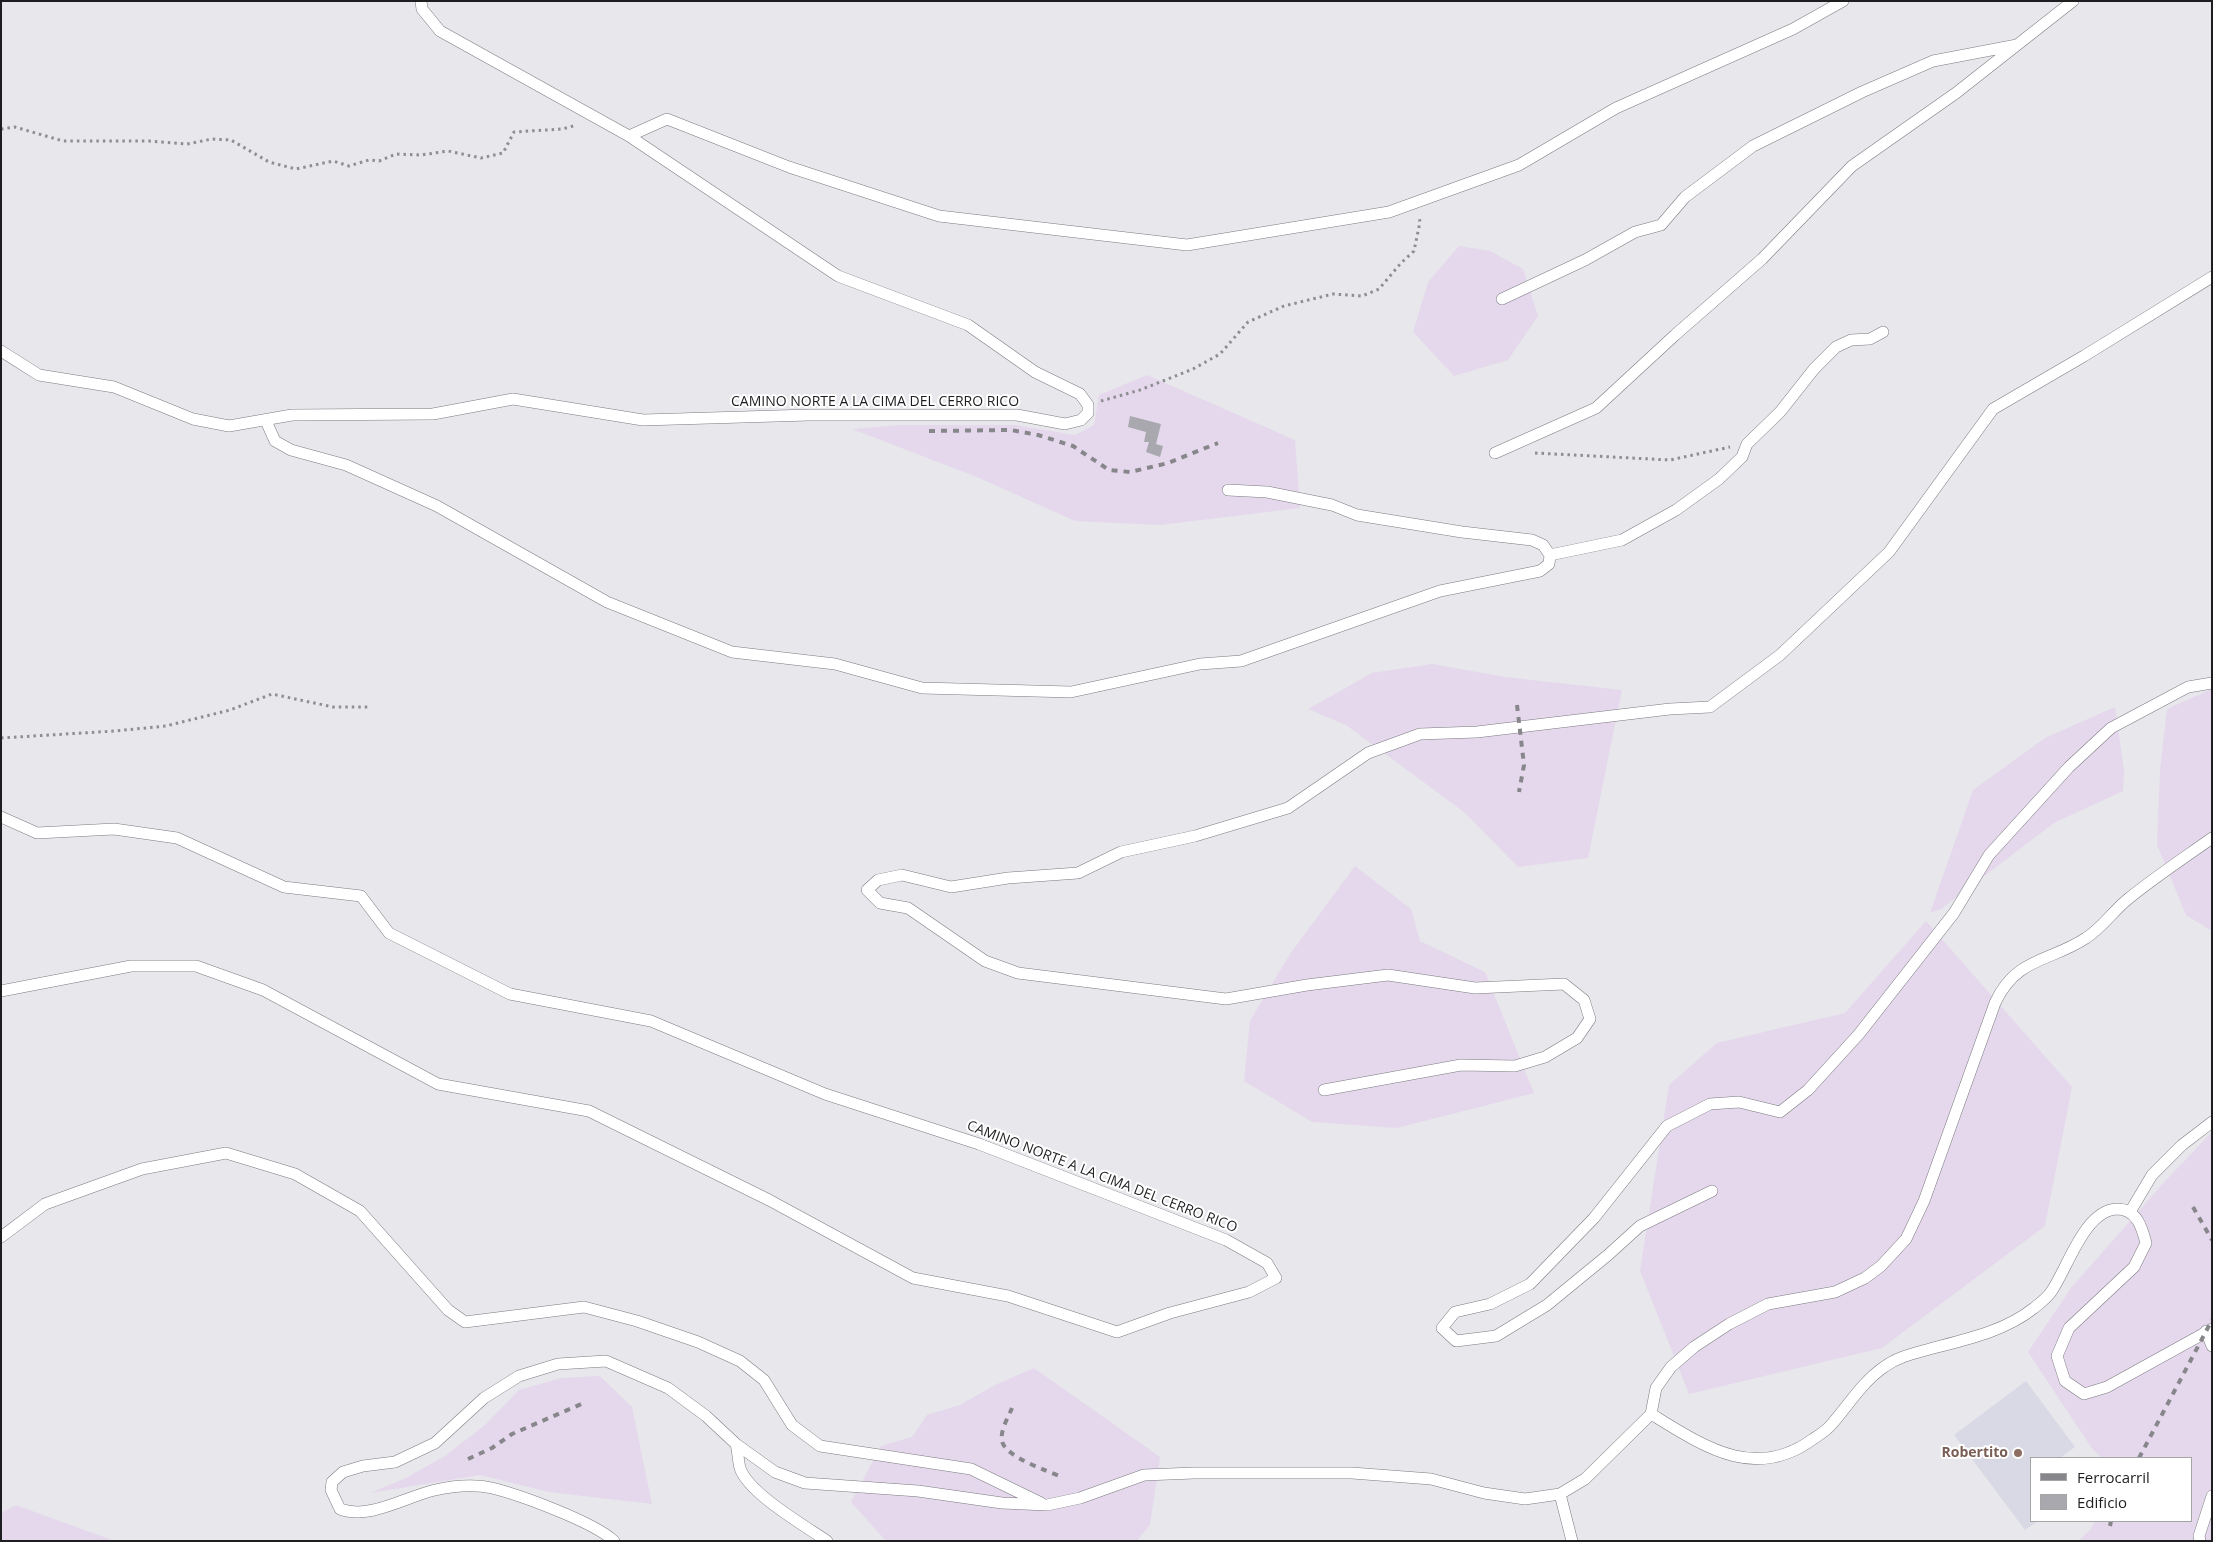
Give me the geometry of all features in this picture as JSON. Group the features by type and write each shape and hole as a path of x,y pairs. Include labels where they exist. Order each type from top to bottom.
{"lane":[{"path":"421,1 422,9 440,31 629,136 838,276 968,325 1035,372 1080,394 1088,405"},
{"path":"629,136 667,119 789,167 939,216 1187,245 1389,212 1519,165 1616,108 1793,29 1844,1"},
{"path":"1495,453 1596,408 1675,335 1762,259 1852,166 1956,93 2021,44 2073,1"},
{"path":"1502,299 1585,260 1636,232 1661,225 1685,197 1753,146 1862,92 1933,61 2021,44"},
{"path":"1324,1090 1461,1065 1514,1066 1545,1057 1577,1038 1590,1019 1584,1000 1564,984 1476,988 1388,975 1307,985 1226,999 1018,973 985,961 936,925 908,908 880,903 867,890 878,880 902,875 951,887 1008,878 1078,873 1121,852 1195,836 1288,808 1368,753 1420,734 1476,732 1670,708 1710,707 1780,655 1889,552 1992,409 2084,356 2212,277"},
{"path":"1550,555 1622,540 1676,510 1719,479 1742,457 1747,444 1780,412 1814,369 1836,347 1851,340 1870,339 1883,332"},
{"name":"CAMINO NORTE A LA CIMA DEL CERRO RICO","path":"1,351 39,375 114,387 194,419 229,426 292,415 433,414 513,399 642,420 809,416 1017,415 1065,424 1081,420 1088,412 1088,405"},
{"path":"266,421 275,441 291,450 346,464 437,506 616,606 732,652 835,664 922,688 1071,692 1200,664 1241,661 1440,592 1540,571 1549,564 1550,555 1543,544 1532,540 1462,532 1357,515 1332,505 1267,492 1228,490"},
{"path":"1712,1191 1640,1226 1547,1305 1496,1336 1456,1342 1442,1328 1456,1312 1490,1304 1530,1284 1594,1218 1667,1126 1710,1104 1740,1102 1780,1112 1808,1090 1858,1034 1954,914 1989,855 2069,767 2112,728 2188,687 2212,683"},
{"name":"CAMINO NORTE A LA CIMA DEL CERRO RICO","path":"1,817 37,833 114,829 177,838 284,887 362,896 389,932 510,994 651,1021 825,1094 979,1144 1226,1240 1267,1263 1276,1278 1249,1292 1170,1313 1117,1332 1008,1296 913,1278 770,1200 589,1111 438,1084 263,990 196,966 131,966 1,991"},
{"path":"614,1541 606,1533 569,1517 528,1500 491,1488 460,1486 443,1489 368,1511 352,1513 340,1509 331,1490 332,1482 343,1472 363,1466 395,1462 435,1443 484,1398 519,1376 558,1364 606,1361 668,1388 706,1416 736,1444 775,1472 805,1483 918,1491 1002,1503 1047,1505 1080,1498 1144,1474 1352,1473 1432,1479 1484,1493 1525,1499 1560,1494 1584,1479 1651,1414 1656,1388 1671,1367 1694,1347 1729,1324 1768,1304 1835,1292 1865,1278 1881,1266 1906,1239 1924,1201 2001,990 2012,976 2028,965 2086,938 2127,900 2212,838"},
{"path":"2130,1212 2152,1176 2182,1145 2212,1122"},
{"path":"1,1237 45,1204 142,1169 226,1153 295,1174 360,1211 448,1310 465,1322 584,1307 637,1321 698,1342 740,1360 764,1380 792,1425 820,1446 971,1470 1047,1505"},
{"path":"1651,1414 1714,1450 1744,1459 1769,1460 1801,1448 1829,1427 1866,1382 1884,1367 1902,1357 1985,1335 2033,1309 2050,1293 2085,1231 2100,1216 2116,1209 2130,1212 2141,1224 2146,1243 2134,1267 2069,1328 2057,1356 2065,1381 2084,1394 2107,1387 2209,1330 2212,1346"},
{"path":"736,1444 741,1469 750,1482 779,1509 827,1541"},
{"path":"1560,1494 1572,1541"},
{"path":"2200,1541 2207,1507 2212,1496"}],"path":[{"path":"1,128 15,127 63,141 149,141 187,144 212,139 231,140 269,162 296,169 333,161 349,166 369,160 380,161 396,154 420,155 448,151 481,158 503,153 514,132 562,129 598,119"},
{"path":"1088,405 1140,390 1193,369 1220,354 1248,322 1284,306 1333,294 1362,296 1378,289 1414,251 1420,222 1417,201"},
{"path":"1534,453 1670,460 1747,444"},
{"path":"1,738 166,726 230,710 272,694 332,707 368,707"}],"shaded area":[{"path":"1459,246 1490,251 1523,269 1538,316 1508,360 1454,376 1413,332 1428,282"},
{"path":"1147,375 1295,440 1300,508 1160,525 1075,521 977,477 852,429 900,425 1015,425 1075,435 1094,425 1099,395"},
{"path":"1432,664 1505,677 1622,690 1588,858 1518,867 1464,812 1346,725 1308,709 1372,673"},
{"path":"2212,689 2212,931 2186,915 2157,845 2160,769 2167,709"},
{"path":"2115,707 2124,771 2123,791 2054,823 1941,909 1930,913 1973,790 2045,738"},
{"path":"1355,866 1411,909 1420,941 1485,972 1534,1093 1397,1128 1312,1122 1244,1081 1250,1021 1290,954"},
{"path":"1926,921 2072,1087 2045,1226 1882,1348 1689,1394 1640,1271 1669,1085 1717,1043 1845,1013"},
{"path":"2212,1132 2212,1541 2078,1541 2090,1530 2094,1522 2193,1522 2193,1457 2100,1457 2091,1447 2028,1352 2071,1288 2166,1180"},
{"path":"1034,1368 1160,1457 1150,1525 1137,1541 886,1541 851,1502 881,1446 912,1437 927,1415 960,1405 995,1385"},
{"path":"600,1376 632,1407 652,1504 549,1492 480,1475 370,1493 404,1479 445,1456 486,1424 519,1390 561,1378"},
{"name":"Robertito","path":"2026,1381 2075,1447 2061,1457 2030,1457 2030,1522 2037,1522 2025,1530 1954,1435"},
{"path":"16,1505 115,1541 1,1541 1,1513"}],"building":[{"path":"1130,416 1161,424 1156,444 1163,446 1160,457 1146,452 1149,442 1144,442 1146,432 1128,427"}],"railway":[{"path":"929,431 1011,430 1038,435 1073,446 1109,470 1130,472 1168,463 1218,443"},
{"path":"1517,705 1524,765 1519,792"},
{"path":"2193,1207 2212,1240"},
{"path":"2140,1457 2212,1320"},
{"path":"468,1459 492,1448 512,1434 586,1402"},
{"path":"1012,1408 1002,1433 1002,1441 1005,1447 1028,1463 1062,1477"},
{"path":"2110,1526 2111,1522"}],"place":[{"name":"Robertito","path":"2018,1453"}]}
